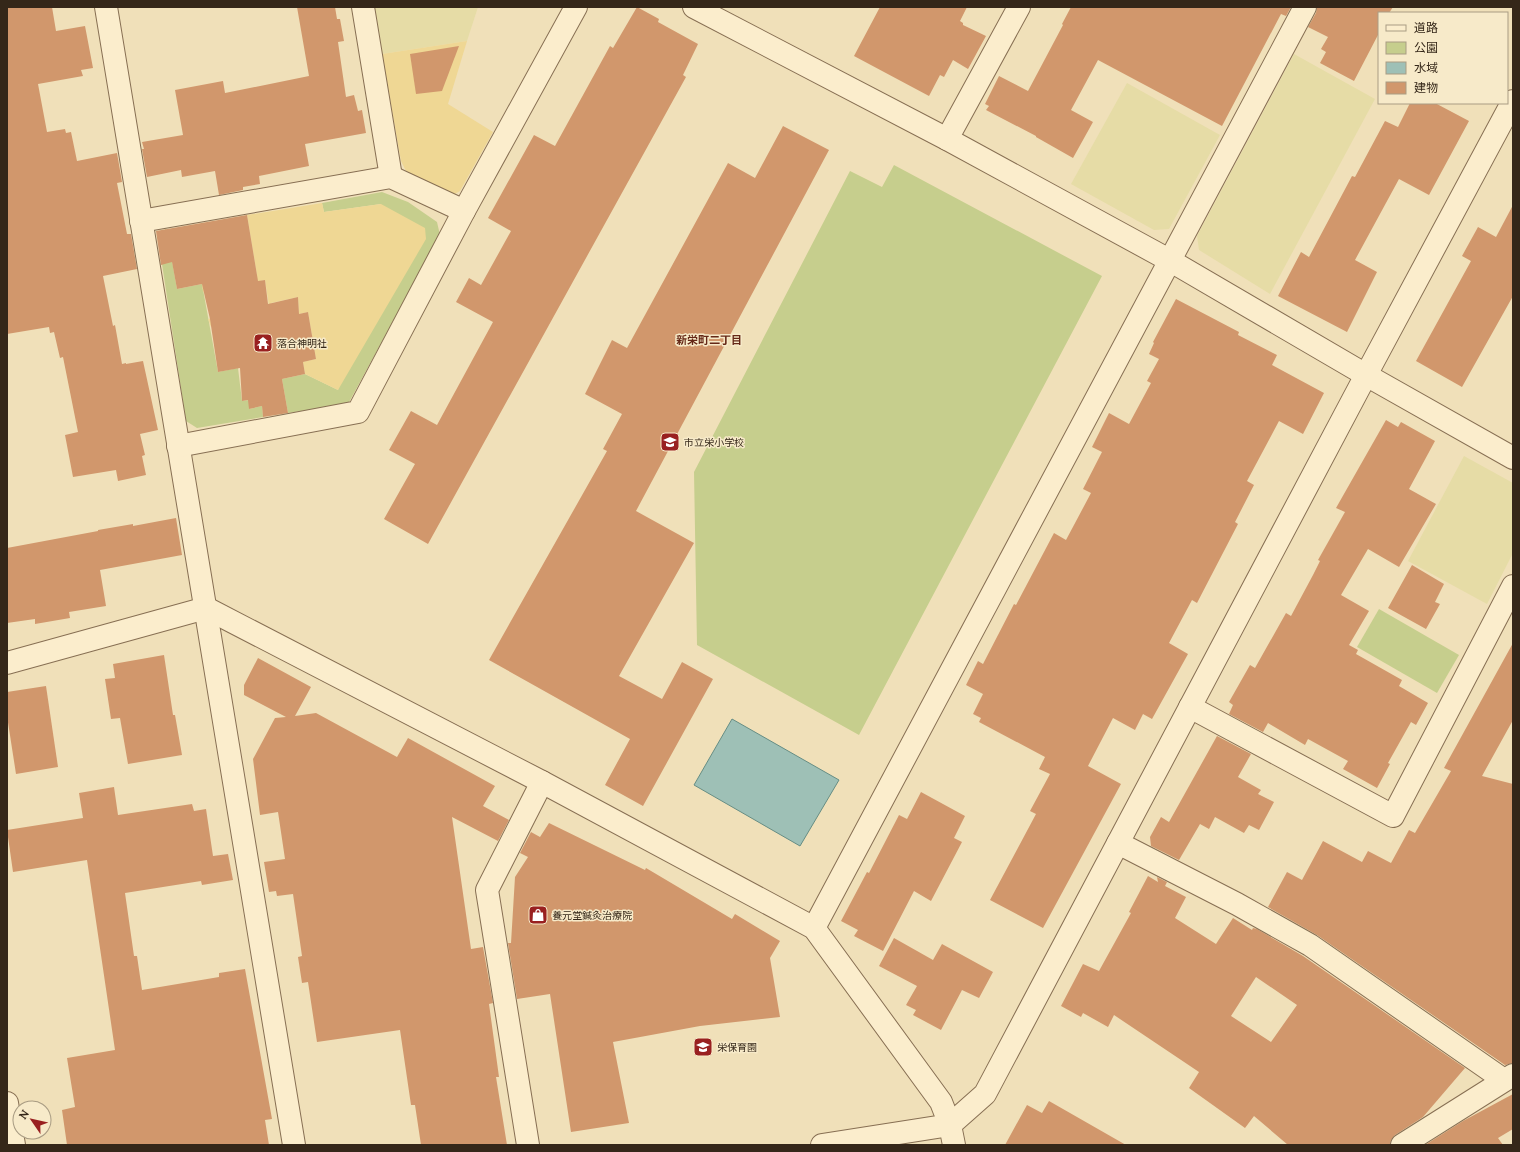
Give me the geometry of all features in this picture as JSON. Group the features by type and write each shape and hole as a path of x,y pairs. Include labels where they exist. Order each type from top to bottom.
{"street":[{"path":"106,7 294,1145"},
{"path":"362,7 391,177"},
{"path":"178,446 358,412 464,211 576,7"},
{"path":"694,7 723,14 947,139 1169,260 1366,375 1513,458"},
{"path":"947,139 1019,7"},
{"path":"814,928 1305,7"},
{"path":"822,1145 952,1135 985,1094 1513,101"},
{"path":"141,221 391,177 464,211"},
{"path":"1190,707 1393,816 1513,586"},
{"path":"7,663 206,608 542,782 814,928 941,1102 952,1135"},
{"path":"528,1145 487,890 542,782"},
{"path":"1118,843 1237,904 1310,945 1509,1078 1402,1145"},
{"path":"7,1103 14,1145"}],"shaded area":[{"path":"374,7 478,7 467,41 382,54"},
{"path":"1294,54 1375,99 1270,294 1199,250 1197,236"},
{"path":"1127,83 1220,135 1169,229 1154,230 1071,184"},
{"path":"1464,456 1513,483 1513,553 1487,604 1408,561"}],"green space":[{"path":"894,165 1102,276 859,735 697,645 694,472 850,171 882,187"},
{"path":"382,192 408,202 437,222 440,235 348,404 288,413 282,379 305,374 338,390 381,204 324,212 322,203"},
{"path":"166,228 177,289 202,284 218,372 238,368 242,401 249,400 249,409 262,406 263,417 197,428 186,421 158,238"},
{"path":"1379,609 1459,655 1437,693 1357,647"}],"sand":[{"path":"467,41 448,104 493,132 460,191 451,196 407,173 401,161 382,54"},
{"path":"322,203 324,212 381,204 425,228 426,239 338,390 305,374 303,362 316,359 308,312 299,314 298,297 271,303 274,314 253,319 254,327 244,328 242,321 211,327 208,319 269,306 265,280 203,292 202,284 257,275 247,215"}],"water":[{"path":"732,719 839,780 800,846 694,785"}],"building":[{"path":"7,7 52,7 56,31 85,26 93,68 81,70 83,76 38,84 47,132 65,129 66,133 71,132 77,161 117,153 122,182 117,183 127,234 131,234 137,269 103,276 113,326 115,325 122,364 143,361 158,430 140,434 145,455 142,456 146,475 118,481 116,470 73,477 65,435 78,432 63,357 60,358 54,332 50,333 49,327 7,334"},
{"path":"297,7 335,7 337,19 340,19 344,41 338,42 346,97 354,95 358,111 362,110 366,133 305,144 309,166 259,176 260,184 243,187 243,190 219,195 215,171 182,177 181,170 147,177 142,142 183,135 175,90 223,81 225,93 309,76"},
{"path":"637,7 659,19 658,22 698,44 683,75 686,77 428,544 384,519 415,464 389,450 411,411 437,425 493,322 456,302 469,278 481,285 511,231 488,218 534,135 555,146 610,46 613,48"},
{"path":"880,7 967,7 960,21 963,25 986,36 968,69 953,60 944,77 940,75 929,96 854,56"},
{"path":"1071,7 1291,7 1286,16 1281,14 1222,126 1098,60 1071,110 1093,122 1073,158 1036,136 986,110 989,106 985,104 999,76 1028,91"},
{"path":"1317,7 1393,7 1390,12 1378,12 1378,35 1354,81 1320,63 1326,52 1321,49 1328,37 1308,27 1316,13"},
{"path":"459,46 442,91 416,94 410,54"},
{"path":"1410,104 1437,104 1469,121 1429,195 1399,179 1355,260 1377,272 1347,332 1278,296 1301,252 1309,257 1352,176 1355,177 1385,121 1398,127"},
{"path":"783,126 829,150 636,511 694,543 619,676 662,699 682,662 713,679 643,806 605,785 630,739 489,660 607,451 603,449 622,414 585,394 612,340 627,348 728,163 755,178"},
{"path":"1513,205 1513,296 1462,387 1416,361 1471,261 1462,256 1478,227 1496,237"},
{"path":"247,215 258,281 265,280 268,304 298,297 299,314 308,312 316,359 303,362 305,374 282,379 288,413 263,417 262,406 249,409 248,400 242,401 240,368 218,372 210,319 202,284 177,289 172,262 161,265 156,231"},
{"path":"1176,299 1239,332 1238,335 1277,355 1272,365 1324,393 1303,434 1279,421 1247,481 1254,485 1235,522 1238,524 1197,603 1192,600 1169,643 1188,654 1152,719 1143,714 1135,730 1113,718 1088,766 1121,784 1043,928 990,900 1036,814 1030,811 1050,774 1039,769 1045,757 979,722 981,718 973,714 983,694 966,685 978,661 983,664 1014,604 1016,605 1054,533 1066,540 1091,493 1083,489 1102,452 1092,447 1109,413 1129,424 1151,383 1147,381 1159,359 1149,354 1154,343 1153,342"},
{"path":"1386,420 1398,427 1401,422 1435,441 1409,489 1436,504 1399,567 1368,549 1341,595 1369,611 1349,645 1358,650 1356,654 1402,680 1399,686 1428,703 1416,725 1411,722 1388,763 1390,764 1377,788 1343,769 1348,761 1308,739 1305,745 1268,723 1263,732 1229,714 1233,705 1229,702 1250,665 1255,668 1286,613 1291,616 1320,561 1318,560 1345,512 1336,508"},
{"path":"176,518 182,555 100,570 106,606 69,612 70,618 35,624 35,619 7,623 7,548 98,530 133,524 133,526"},
{"path":"1412,565 1444,584 1435,602 1440,604 1426,629 1388,608"},
{"path":"1513,643 1513,720 1482,776 1513,784 1513,1063 1505,1065 1317,935 1268,907 1287,872 1302,880 1323,841 1362,862 1368,851 1391,863 1409,830 1415,833 1451,771 1444,768"},
{"path":"164,655 173,715 175,715 182,755 128,764 120,718 111,719 105,679 115,678 113,664"},
{"path":"258,658 311,687 295,716 316,713 397,757 408,738 495,786 483,806 509,820 498,841 452,817 471,949 483,947 493,1003 489,1004 499,1077 496,1077 507,1145 421,1145 415,1105 411,1105 400,1030 317,1042 308,982 302,983 298,957 302,956 293,894 277,896 276,891 269,892 264,862 285,859 278,812 260,815 253,759 275,718 286,717 244,695 244,685"},
{"path":"46,686 58,767 16,774 7,716 7,692"},
{"path":"1217,736 1251,754 1238,777 1261,790 1258,794 1274,802 1259,830 1249,825 1244,833 1215,817 1209,829 1200,824 1179,860 1151,846 1150,837 1161,817 1169,822"},
{"path":"114,787 118,815 192,804 194,811 206,809 213,856 228,854 233,880 202,885 201,881 125,893 134,956 137,956 142,990 219,977 219,973 245,969 272,1119 265,1120 269,1145 67,1145 62,1110 75,1107 67,1058 115,1050 87,860 13,872 7,830 83,818 79,793"},
{"path":"921,792 965,816 954,838 962,842 931,901 914,891 883,951 854,936 858,930 841,921 867,872 869,873 899,815 907,819"},
{"path":"549,823 645,870 646,868 732,919 735,914 780,941 770,958 780,1017 700,1026 613,1042 629,1123 571,1132 550,994 517,999 508,943 511,943 515,877 528,857 520,853 531,832 540,837"},
{"path":"1148,876 1158,882 1157,877 1167,882 1165,886 1186,897 1175,918 1216,944 1233,918 1252,930 1253,928 1257,929 1303,956 1465,1068 1423,1117 1395,1135 1391,1140 1390,1145 1288,1145 1254,1116 1245,1128 1189,1088 1199,1072 1114,1015 1108,1027 1083,1013 1081,1017 1061,1006 1083,964 1099,971 1131,913 1129,912","holes":["1256,977 1297,1005 1271,1042 1231,1016"]},
{"path":"894,938 933,960 942,944 993,972 979,998 962,990 941,1030 913,1015 916,1010 906,1005 917,986 879,966"},
{"path":"1513,1094 1513,1129 1498,1138 1503,1145 1425,1145 1463,1121"},
{"path":"1049,1101 1126,1145 1005,1145 1027,1105 1042,1113"}],"place":[{"name":"落合神明社","path":"263,343"},
{"name":"市立栄小学校","path":"670,442"},
{"name":"養元堂鍼灸治療院","path":"538,915"},
{"name":"栄保育園","path":"703,1047"}],"district":[{"name":"新栄町二丁目","path":"709,340"}]}
